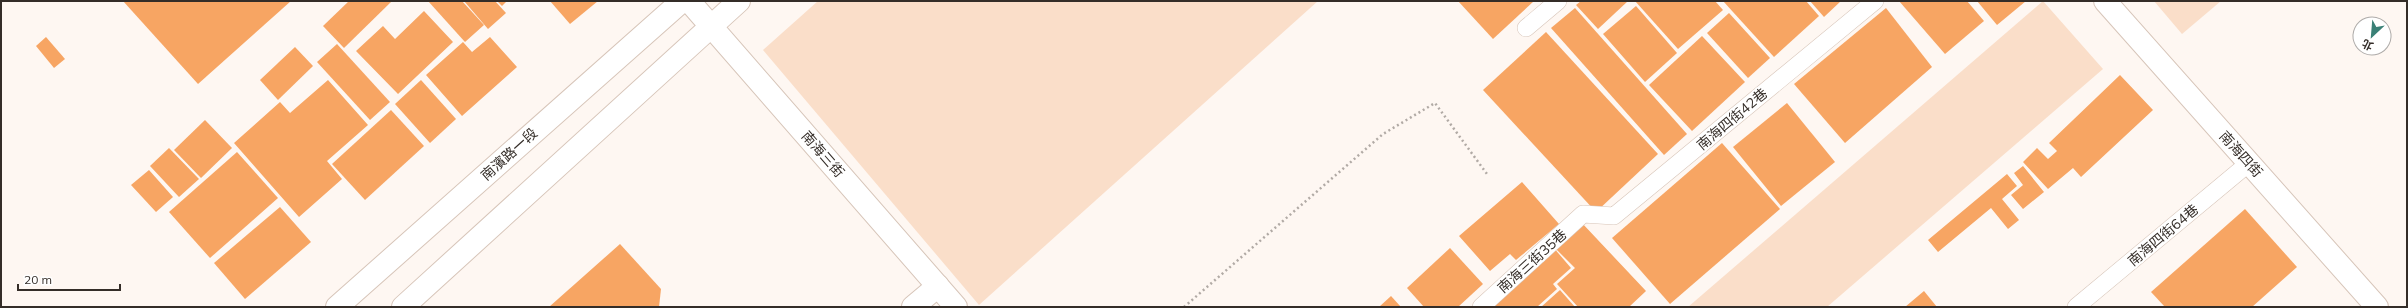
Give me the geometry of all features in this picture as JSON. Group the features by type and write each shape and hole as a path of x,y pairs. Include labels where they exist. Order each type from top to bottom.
{"main road":[{"name":"南濱路一段","path":"337,307 682,1"},
{"name":"南海三街","path":"689,1 945,300"},
{"path":"403,307 739,1"},
{"name":"南海四街","path":"2105,1 2377,307"},
{"path":"913,307 945,300"}],"lane":[{"path":"1526,28 1558,1"},
{"name":"南海四街42巷","path":"1583,214 1614,216 1875,1"},
{"name":"南海四街64巷","path":"2076,307 2249,163"},
{"name":"南海三街35巷","path":"1481,307 1583,214"}],"path":[{"path":"1184,307 1383,134 1435,103 1487,174"}],"shaded area":[{"path":"818,1 1318,1 979,305 763,50"},
{"path":"2043,1 2103,69 1827,307 1688,307"},
{"path":"2154,1 2221,1 2182,34"}],"building":[{"path":"123,1 291,1 198,84"},
{"path":"349,1 392,1 344,48 323,26"},
{"path":"428,1 462,1 484,25 465,42"},
{"path":"464,1 495,1 506,13 488,29"},
{"path":"497,1 507,1 502,6"},
{"path":"550,1 598,1 570,24"},
{"path":"1458,1 1534,1 1493,39"},
{"path":"1581,1 1628,1 1598,29 1576,5"},
{"path":"1635,1 1715,1 1723,10 1678,49"},
{"path":"1723,1 1806,1 1819,16 1774,57"},
{"path":"1810,1 1841,1 1824,17"},
{"path":"1899,1 1967,1 1984,21 1945,54"},
{"path":"1977,1 2026,1 1997,25"},
{"path":"1636,6 1677,53 1645,82 1603,34"},
{"path":"1575,8 1687,134 1664,155 1551,28"},
{"path":"1886,8 1932,67 1845,143 1794,84"},
{"path":"424,11 453,42 398,94 356,51 383,26 395,39"},
{"path":"1729,13 1770,58 1748,78 1707,33"},
{"path":"1546,32 1658,154 1596,212 1483,90"},
{"path":"1702,36 1745,82 1692,131 1649,85"},
{"path":"46,37 65,59 54,68 36,46"},
{"path":"490,37 517,67 462,116 426,75 463,42 472,52"},
{"path":"337,44 390,102 370,120 317,62"},
{"path":"295,47 313,66 278,100 260,80"},
{"path":"2120,75 2153,110 2081,177 2073,168 2048,189 2023,162 2037,148 2048,159 2057,151 2049,143"},
{"path":"328,80 368,125 327,161 342,179 299,217 234,143 280,102 290,113"},
{"path":"421,80 456,119 430,143 395,104"},
{"path":"1787,103 1835,162 1781,206 1733,147"},
{"path":"391,110 424,146 365,200 332,164"},
{"path":"205,120 232,148 201,178 174,150"},
{"path":"1722,143 1780,209 1670,304 1612,238"},
{"path":"169,148 199,179 179,197 150,166"},
{"path":"237,152 278,198 210,258 169,212"},
{"path":"2023,166 2044,192 2023,209 2011,195 2023,185 2014,173"},
{"path":"149,170 173,197 156,212 131,185"},
{"path":"2007,174 2017,186 2002,199 2019,220 2008,229 1991,208 1938,252 1928,240"},
{"path":"1522,182 1559,224 1516,260 1510,254 1490,271 1459,236"},
{"path":"280,207 311,242 245,299 214,263"},
{"path":"2245,209 2297,267 2252,307 2165,307 2151,292"},
{"path":"1581,222 1646,291 1629,307 1578,307 1557,284 1575,268 1554,247"},
{"path":"620,244 661,289 659,307 549,307"},
{"path":"1553,247 1571,268 1553,284 1557,289 1537,307 1485,307"},
{"path":"1450,248 1483,284 1458,307 1424,307 1407,288"},
{"path":"1560,290 1575,307 1541,307"},
{"path":"1924,291 1937,307 1905,307"},
{"path":"1391,296 1401,307 1379,307"}]}
